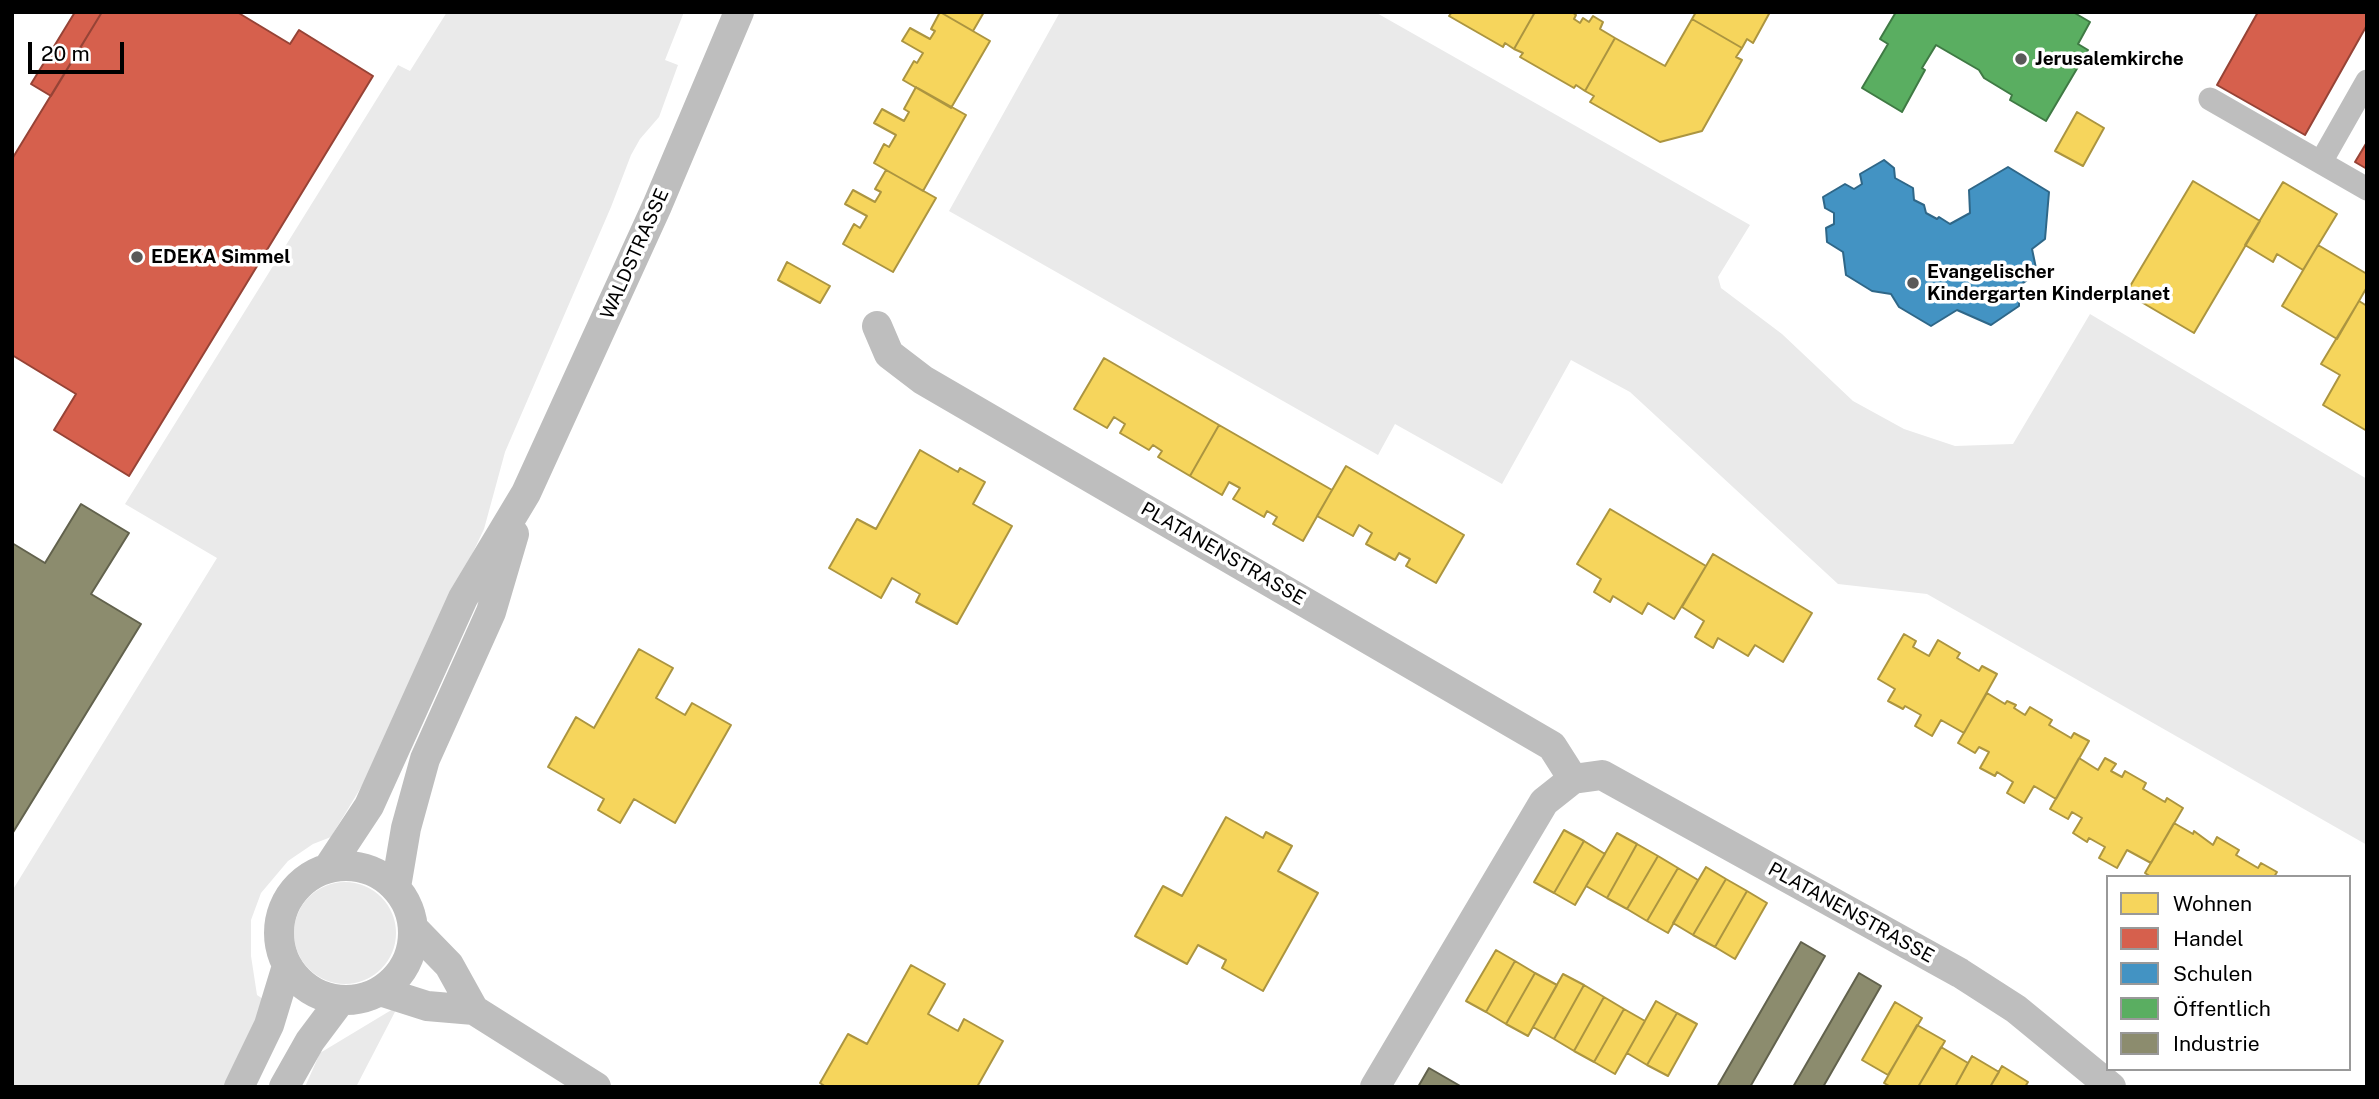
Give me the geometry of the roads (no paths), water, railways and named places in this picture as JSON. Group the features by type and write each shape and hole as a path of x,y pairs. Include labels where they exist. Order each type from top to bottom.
{"street":[{"name":"WALDSTRASSE","path":"287,967 279,943 279,919 289,896 306,878 328,868 369,806 463,598 526,493 657,206 738,12"},
{"path":"2321,162 2367,82"},
{"path":"2210,99 2367,189"},
{"name":"PLATANENSTRASSE","path":"877,326 889,354 923,380 1552,746 1573,779 1602,775 1960,973 2016,1009 2111,1087"},
{"name":"WALDSTRASSE","path":"396,887 406,828 425,760 491,612 526,493"},
{"path":"1375,1087 1544,802 1573,779"},
{"path":"287,967 300,984 319,996 340,1001 361,999 380,991 395,979 406,964 412,947 413,928 408,906 396,887 365,868 346,865 328,868"},
{"path":"413,928 449,965 474,1010"},
{"path":"239,1087 269,1025 287,967"},
{"path":"380,991 428,1006 474,1010 596,1087"},
{"path":"285,1087 310,1041 340,1001"}],"place":[{"name":"Jerusalemkirche","path":"2021,59"},
{"name":"EDEKA Simmel","path":"137,257"},
{"name":"Evangelischer Kindergarten Kinderplanet","path":"1913,283"}]}
